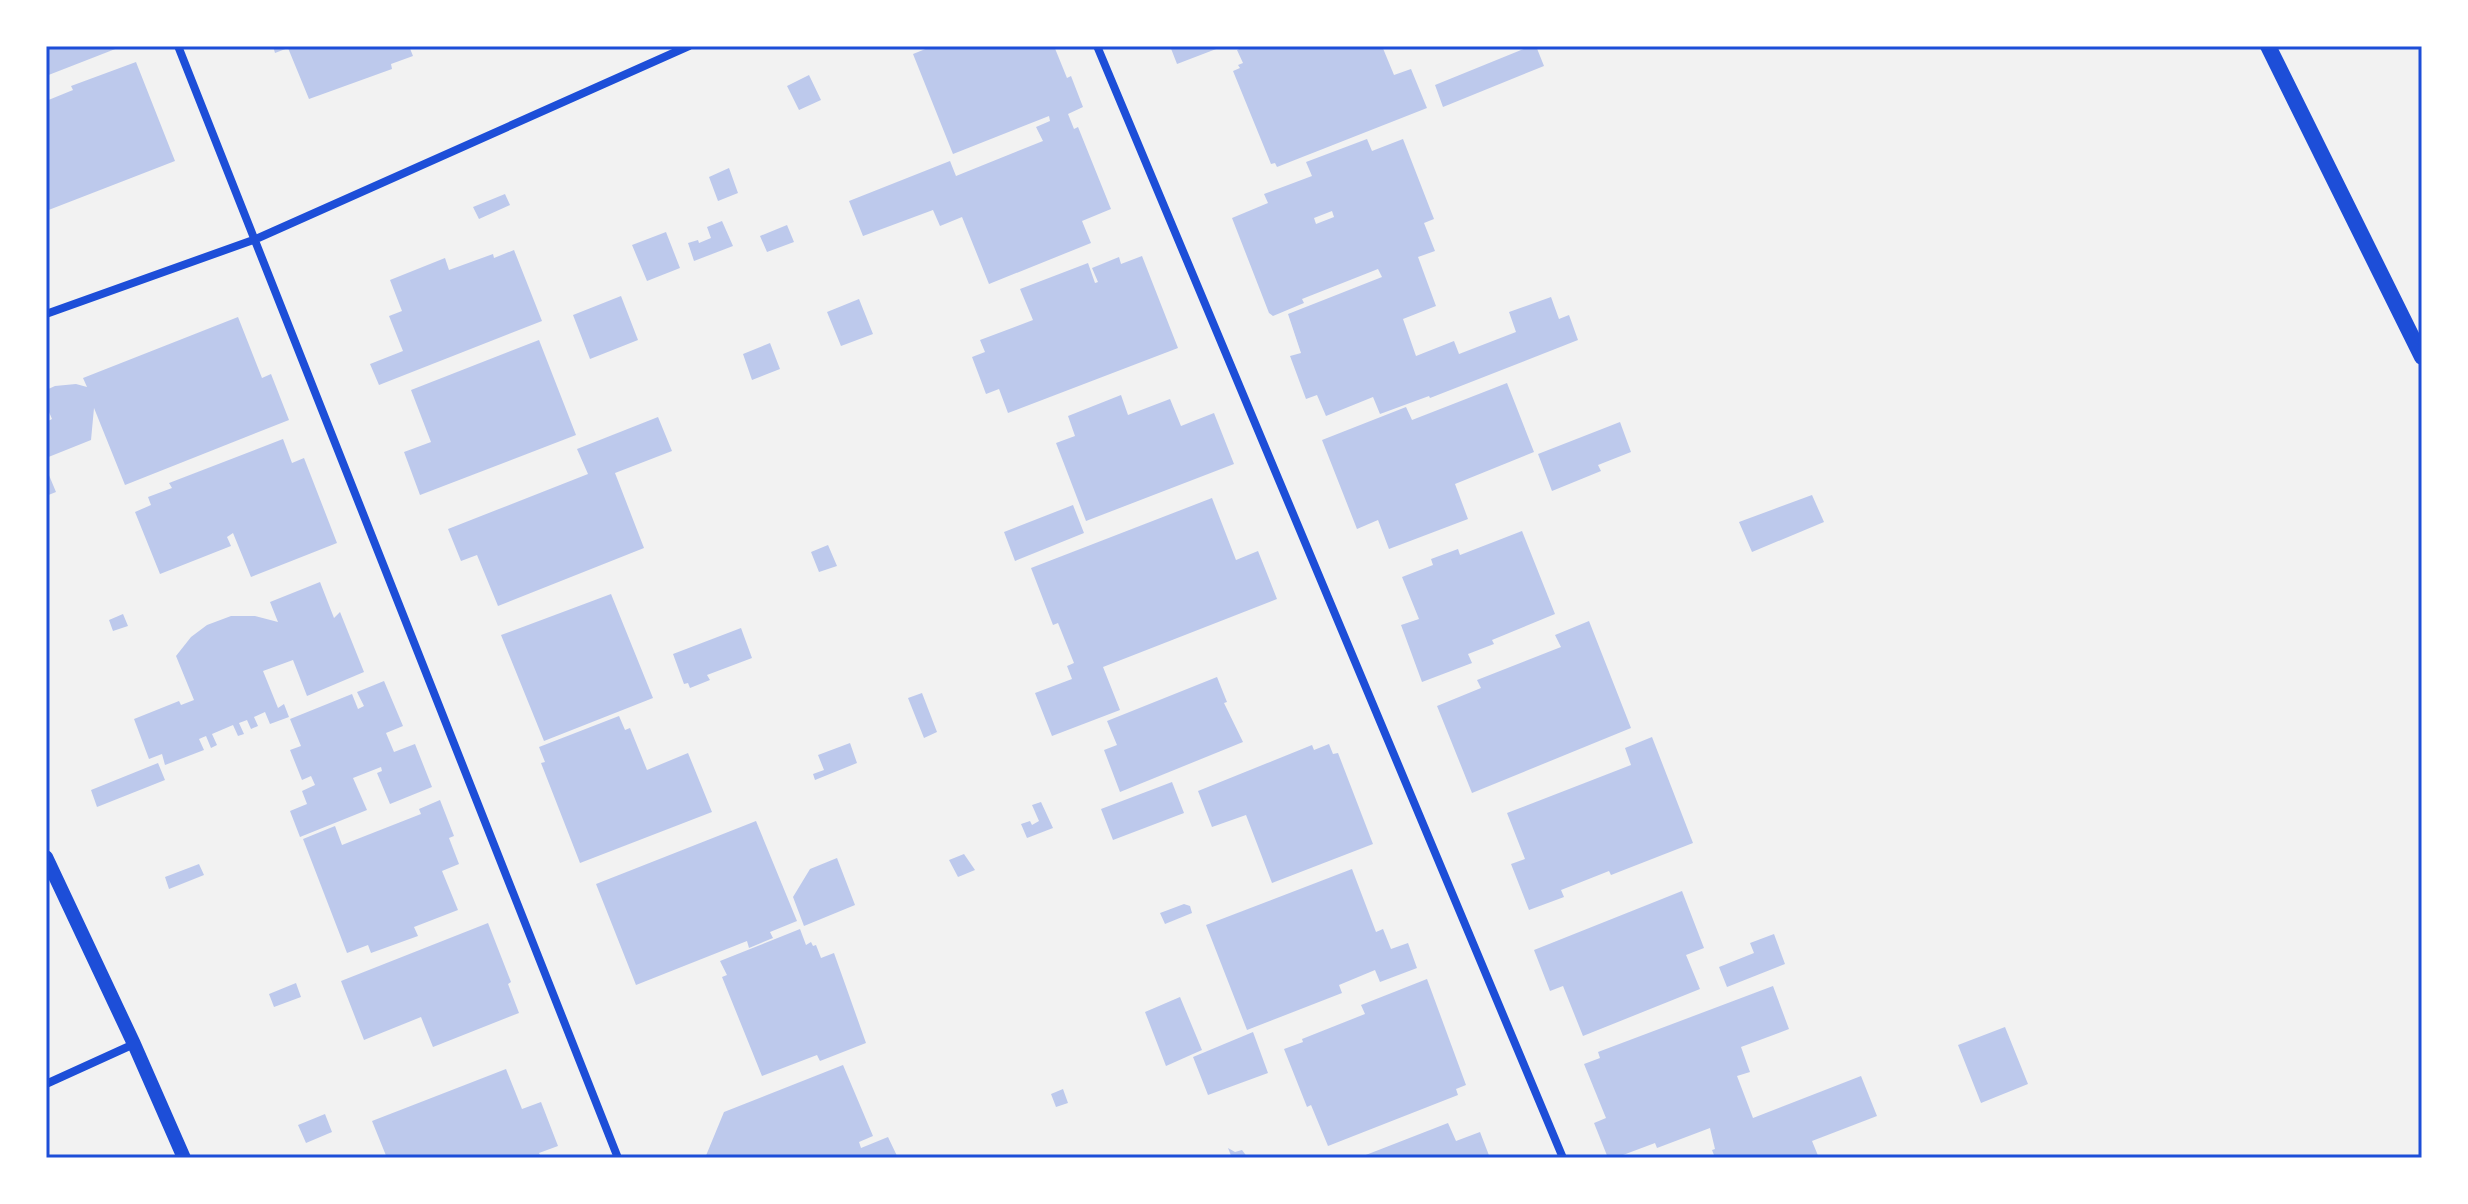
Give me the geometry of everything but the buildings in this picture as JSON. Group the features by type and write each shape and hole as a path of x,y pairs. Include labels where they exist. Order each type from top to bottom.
{"main road":[{"path":"2268,46 2422,357"}],"street":[{"path":"178,46 618,1158"},
{"path":"46,314 256,239 689,46"},
{"path":"1097,46 1563,1158"},
{"path":"46,857 184,1158"},
{"path":"46,1084 134,1044"}]}
